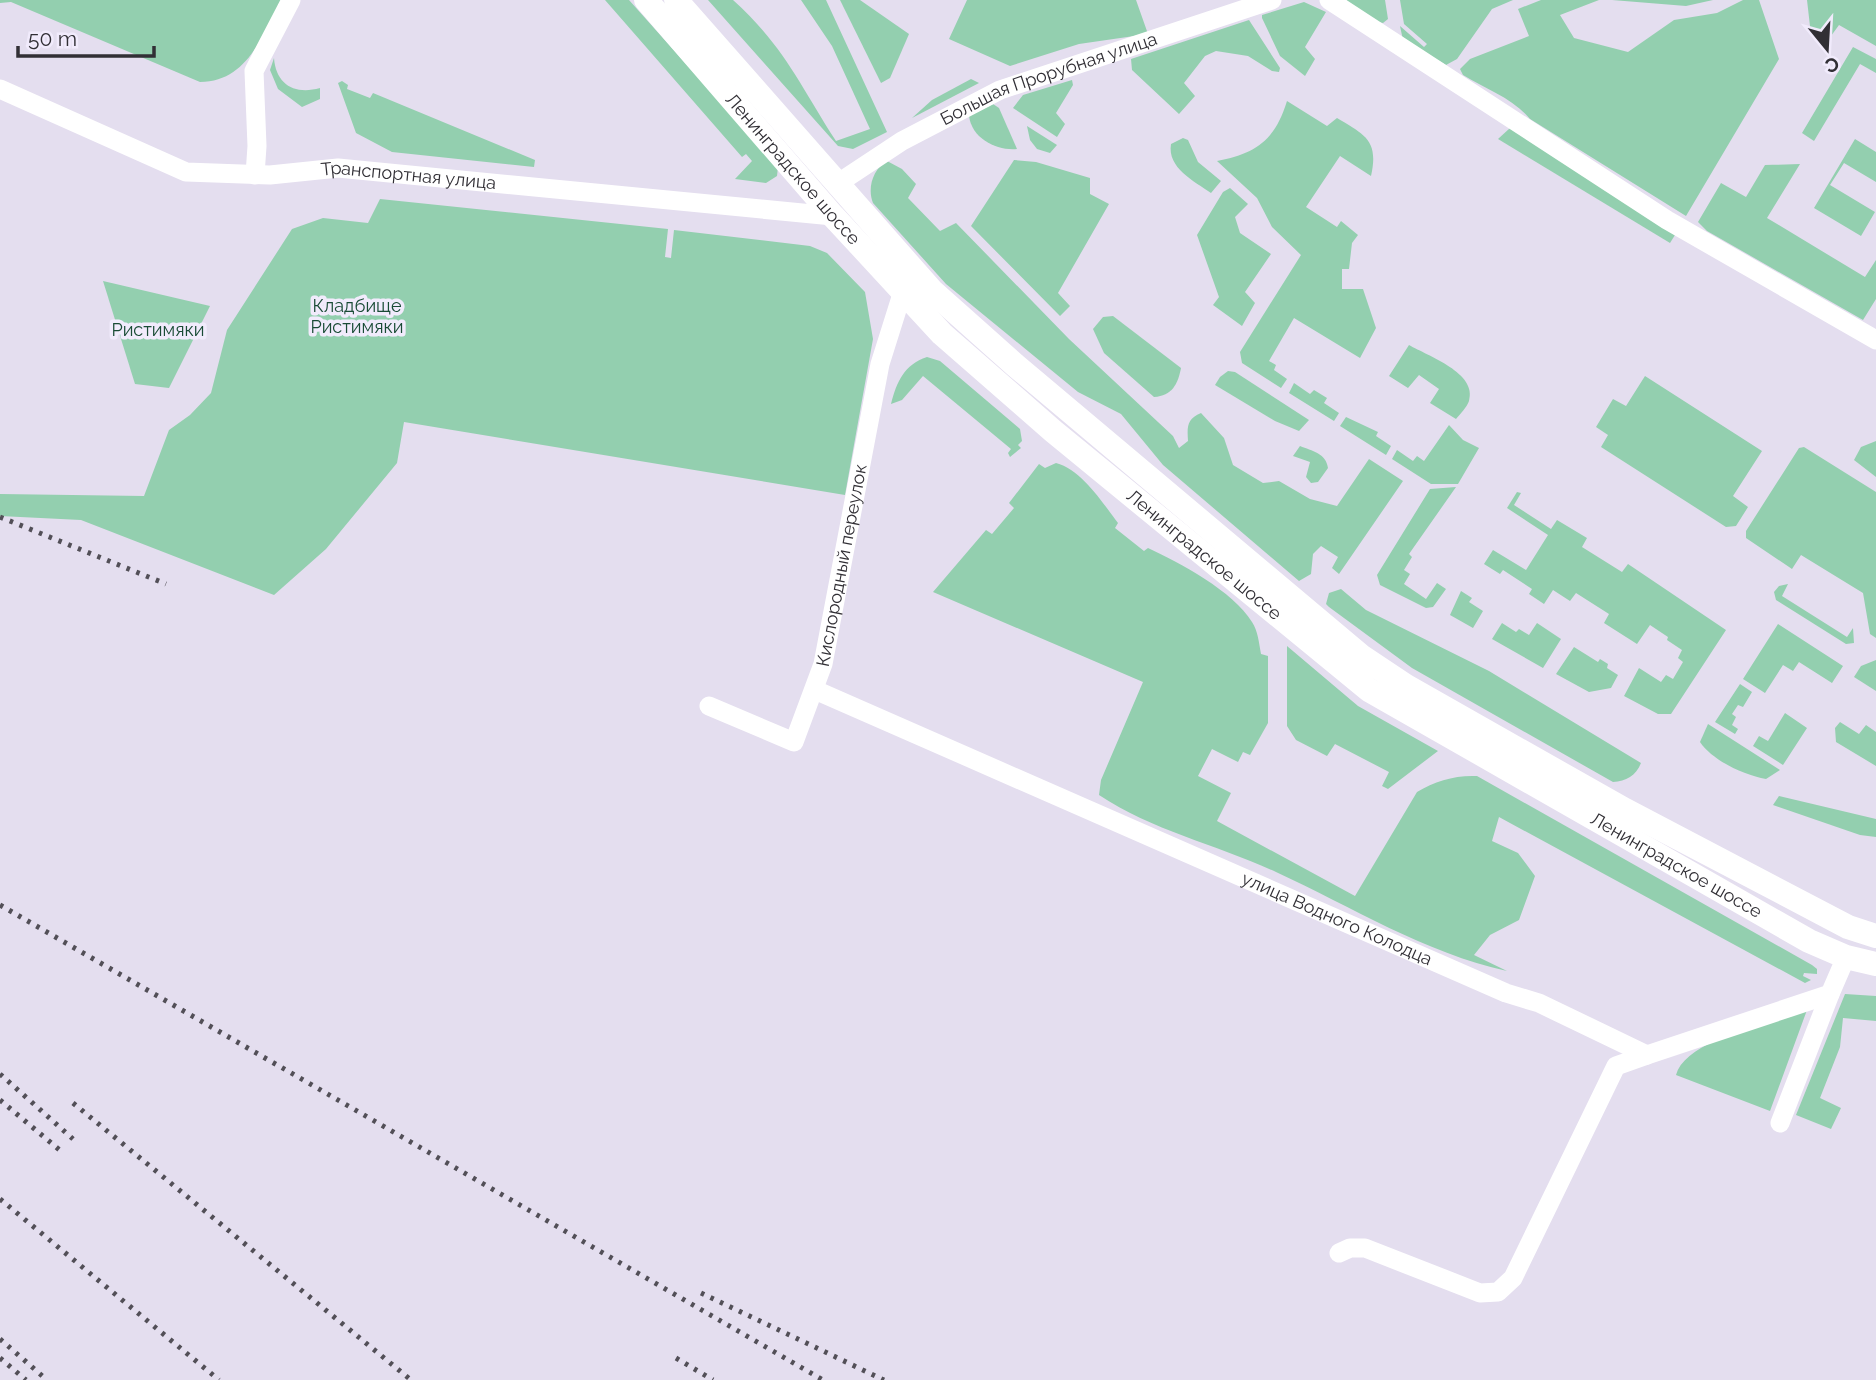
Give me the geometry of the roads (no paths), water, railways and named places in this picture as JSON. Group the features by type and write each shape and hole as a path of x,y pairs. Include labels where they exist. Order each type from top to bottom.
{"main road":[{"name":"Ленинградское шоссе","path":"646,0 902,294 942,334 1054,431 1369,690 1809,940 1846,957 1876,964"},
{"name":"Ленинградское шоссе","path":"676,0 901,258 965,322 1361,656 1406,686 1625,810 1848,927 1876,936"}],"street":[{"path":"255,175 257,146 254,71 291,0"},
{"name":"Большая Прорубная улица","path":"837,184 902,141 1000,90 1272,0"},
{"path":"1329,0 1685,231 1876,340"},
{"name":"Транспортная улица","path":"0,89 186,172 255,175 338,168 833,216"},
{"name":"Кислородный переулок","path":"709,706 794,742 823,664 880,364 902,294"},
{"name":"улица Водного Колодца","path":"815,690 1493,987 1539,1003 1647,1055"},
{"path":"1780,1123 1846,957"},
{"path":"1339,1253 1350,1248 1365,1248 1480,1293 1497,1292 1513,1278 1616,1066 1830,994"}],"railway":[{"path":"0,517 166,584"},
{"path":"0,905 823,1380"},
{"path":"0,1074 73,1139"},
{"path":"0,1100 62,1152"},
{"path":"73,1103 411,1380"},
{"path":"0,1199 219,1380"},
{"path":"701,1293 884,1380"},
{"path":"0,1339 47,1380"},
{"path":"0,1358 26,1380"},
{"path":"676,1358 713,1380"}],"park label":[{"name":"Кладбище Ристимяки","path":"357,316"},
{"name":"Ристимяки","path":"158,330"}]}
